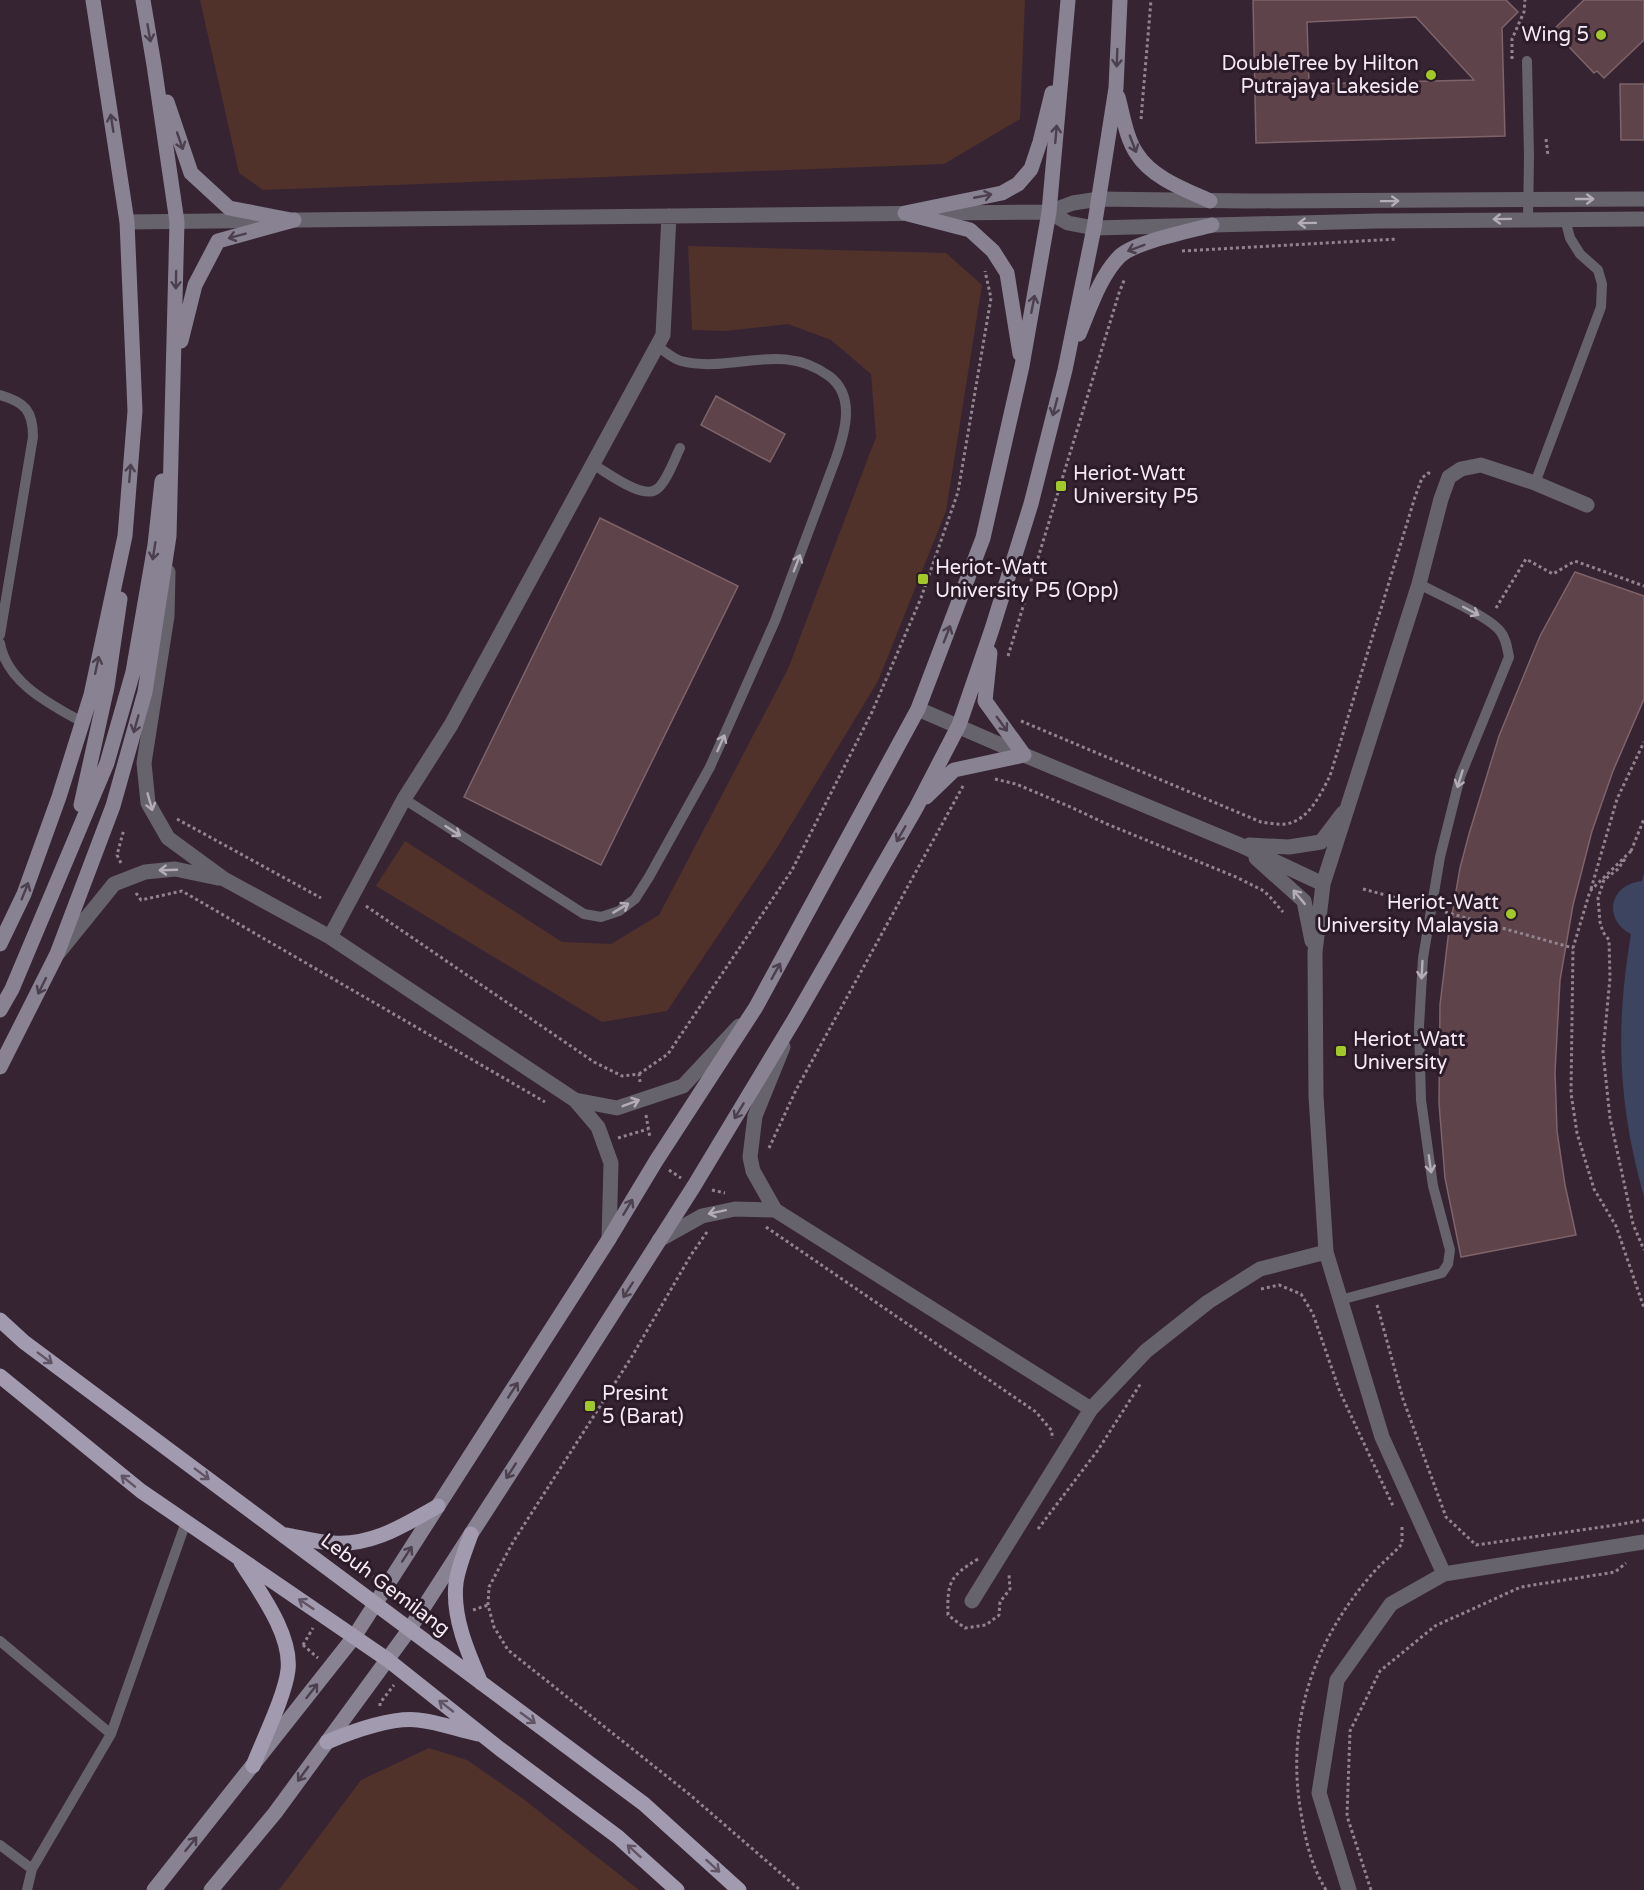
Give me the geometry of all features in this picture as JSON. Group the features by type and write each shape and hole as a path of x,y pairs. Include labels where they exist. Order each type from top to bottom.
{"main road":[{"name":"Lebuh Gemilang","path":"0,1320 24,1342 644,1804 739,1890"},
{"path":"0,1376 141,1491 388,1660 618,1837 677,1890"},
{"path":"284,1534 332,1543 359,1543 392,1533 438,1506"},
{"path":"471,1534 456,1584 464,1642 481,1683"},
{"path":"238,1557 276,1620 287,1650 288,1670 281,1695 253,1766"},
{"path":"327,1742 356,1730 417,1720 484,1736"}],"street":[{"path":"67,858 91,764 119,611 135,411 127,222 93,0"},
{"path":"143,0 177,222 167,616 144,764 148,803 168,838 224,879 330,937 575,1100 598,1127 611,1163 609,1239"},
{"path":"154,1890 354,1636 756,1007 918,709 983,538 1022,366 1049,212 1068,0"},
{"path":"211,1890 275,1813 388,1660 471,1534 694,1186 794,1020 916,808 959,725 1031,504 1065,370 1094,228 1116,88 1120,0"},
{"path":"905,213 1002,193 1018,184 1031,169 1040,142 1067,19"},
{"path":"154,65 191,173 229,208 294,220"},
{"path":"1116,88 1126,128 1136,154 1154,172 1210,201"},
{"path":"127,222 1049,212 1073,203 1099,199 1210,201 1644,199"},
{"path":"1049,212 1068,223 1094,228 1528,219 1644,219"},
{"path":"905,213 970,230 993,251 1007,273 1022,366"},
{"path":"330,937 404,799 451,725 658,347 663,335 669,216"},
{"path":"0,1010 12,989 107,763 133,672 155,546 174,368 195,285 218,241 294,220"},
{"path":"1065,370 1101,284 1119,257 1129,250 1212,225"},
{"path":"1444,1574 1382,1437 1326,1252 1316,1096 1315,952 1323,884 1419,584 1449,477 1461,469 1481,465 1535,483 1587,505"},
{"path":"0,944 24,894 59,797 91,695 125,536"},
{"path":"0,1067 57,954 113,806 145,692 169,536"},
{"path":"992,629 985,701 1024,755"},
{"path":"918,709 1240,845 1323,884"},
{"path":"916,808 954,770 1024,755"},
{"path":"1240,845 1289,847 1321,842 1350,804"},
{"path":"1240,845 1304,901 1315,952"},
{"path":"57,954 114,884 145,872 175,869 224,879"},
{"path":"575,1100 617,1108 683,1086 756,1007"},
{"path":"794,1020 755,1116 750,1157 756,1176 775,1210 1091,1409"},
{"path":"659,1240 702,1216 735,1209 775,1210"},
{"path":"972,1601 1091,1409 1146,1351 1209,1302 1260,1269 1326,1252"},
{"path":"0,1313 24,1342"},
{"path":"1349,1890 1319,1793 1337,1680 1391,1604 1444,1574 1644,1542"}],"lane":[{"path":"1527,62 1528,219"},
{"path":"1535,483 1601,307 1602,284 1598,270 1580,254 1570,238 1565,219"},
{"path":"404,799 584,914 601,917 619,911 635,899 655,867 710,767 775,621 836,458 845,430 846,411 842,392 833,379 815,366 791,358 704,364 687,362 679,361 658,347"},
{"path":"0,395 15,399 27,409 33,422 33,437 0,635"},
{"path":"594,465 640,492 650,493 659,488 680,448"},
{"path":"1340,1300 1442,1273 1448,1264 1450,1250 1433,1186 1421,1100 1419,1026 1423,958 1440,857 1460,777 1509,657 1506,642 1499,630 1488,621 1419,584"},
{"path":"0,644 2,657 15,674 44,701 82,722"},
{"path":"27,1890 32,1869 111,1734 186,1522"},
{"path":"0,1641 111,1734"},
{"path":"0,1845 32,1869"}],"path":[{"path":"1141,127 1151,0"},
{"path":"1546,139 1548,156"},
{"path":"1173,252 1398,239"},
{"path":"352,897 594,1062 622,1076 639,1074 668,1054 792,870 872,712 921,598 958,492 991,298 985,270 999,260"},
{"path":"1007,659 1119,293 1129,270"},
{"path":"1015,718 1262,822 1284,824 1300,820 1317,801 1330,776 1422,478 1428,473 1449,477"},
{"path":"1488,621 1526,559 1552,574 1575,561 1644,586"},
{"path":"1644,742 1617,799 1573,948 1571,1093 1577,1133 1594,1189 1616,1226 1644,1308"},
{"path":"756,1176 796,1090 972,766"},
{"path":"986,776 1016,784 1236,877 1270,897 1283,912"},
{"path":"173,812 177,819 321,898"},
{"path":"1644,819 1631,851 1618,869 1604,880 1598,898 1600,922 1609,940 1610,978 1604,1052 1610,1118 1633,1224 1644,1250"},
{"path":"124,826 117,855 141,900 182,891 547,1104"},
{"path":"1590,891 1631,851"},
{"path":"1502,928 1573,948"},
{"path":"639,1074 656,1161 694,1186"},
{"path":"605,1142 648,1129"},
{"path":"725,1193 735,1192"},
{"path":"757,1224 766,1227 1036,1412 1052,1431 1052,1449"},
{"path":"708,1232 691,1255 631,1358 513,1542 489,1587 488,1605 494,1627 508,1650 689,1794 800,1890"},
{"path":"1253,1290 1279,1286 1301,1294 1313,1314 1340,1392 1397,1515"},
{"path":"1373,1292 1403,1398 1446,1516 1476,1545 1616,1526 1644,1520"},
{"path":"1034,1534 1098,1449 1146,1376"},
{"path":"1326,1890 1315,1871 1304,1833 1298,1793 1296,1749 1302,1702 1320,1651 1367,1579 1402,1544 1402,1525"},
{"path":"982,1557 956,1573 947,1593 948,1615 965,1628 986,1625 999,1615 1000,1602 1010,1589 1009,1572"},
{"path":"1371,1890 1347,1816 1350,1731 1380,1671 1435,1626 1521,1587 1615,1572 1629,1560"}],"shaded area":[{"path":"200,0 1025,0 1020,119 944,164 263,190 239,173"},
{"path":"688,246 946,253 982,285 946,511 878,681 775,851 667,1011 602,1022 376,886 405,841 562,942 611,944 659,915 788,669 876,437 871,374 831,340 788,324 725,331 692,330"},
{"path":"429,1748 467,1760 522,1798 639,1890 279,1890 361,1780"}],"water":[{"path":"1644,873 1644,1197 1629,1130 1622,1066 1623,1002 1631,934 1622,928 1613,911 1617,895 1623,888 1642,881"}],"building":[{"path":"1253,0 1506,0 1518,12 1502,28 1505,136 1256,143","holes":["1416,17 1474,80 1309,84 1307,22"]},
{"name":"Wing 5","path":"1584,0 1644,0 1644,40 1604,78 1597,71 1594,73 1553,30"},
{"path":"1620,84 1644,84 1644,140 1621,140"},
{"path":"716,396 785,434 770,462 701,425"},
{"path":"600,518 738,586 601,865 464,797"},
{"name":"Heriot-Watt University Malaysia","path":"1575,572 1644,596 1644,699 1613,771 1592,831 1573,905 1560,980 1555,1072 1557,1131 1565,1185 1576,1235 1461,1257 1445,1178 1439,1103 1440,1005 1448,938 1460,868 1499,736 1540,636"}],"place":[{"name":"Wing 5","path":"1601,35"},
{"name":"DoubleTree by Hilton Putrajaya Lakeside","path":"1431,75"},
{"name":"Heriot-Watt University P5","path":"1061,486"},
{"name":"Heriot-Watt University P5 (Opp)","path":"923,579"},
{"name":"Heriot-Watt University Malaysia","path":"1511,914"},
{"name":"Heriot-Watt University","path":"1341,1051"},
{"name":"Presint 5 (Barat)","path":"590,1406"}]}
